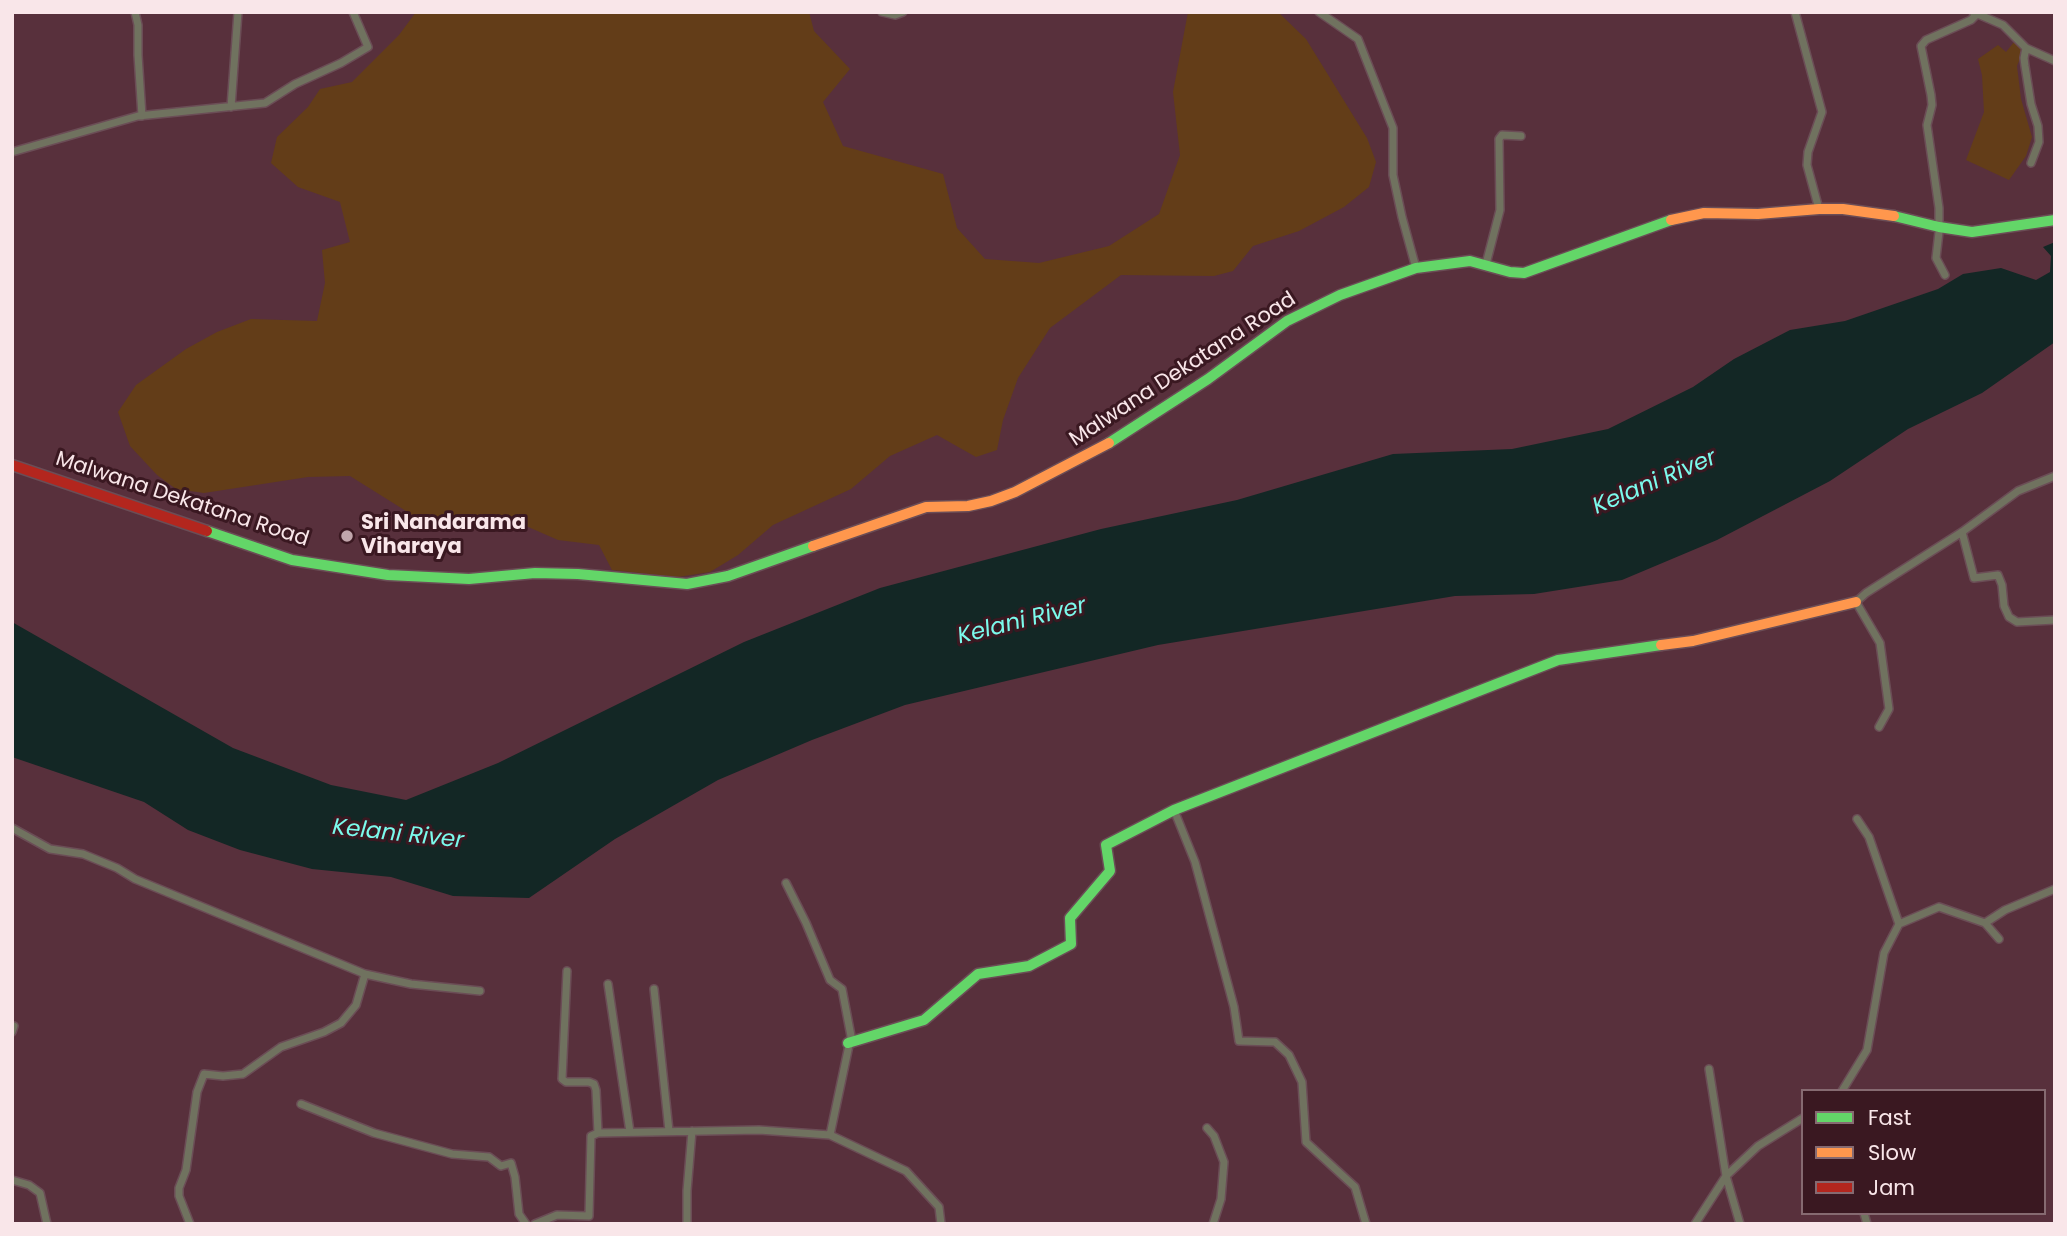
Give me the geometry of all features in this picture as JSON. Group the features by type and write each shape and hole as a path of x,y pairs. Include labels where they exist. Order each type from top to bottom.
{"main road":[{"name":"Malwana Dekatana Road","path":"12,465 292,560 388,575 469,579 535,572 687,584 728,576 926,507 968,506 1016,492 1066,468 1122,436 1208,379 1287,321 1340,295 1416,268 1470,261 1510,272 1530,272 1666,220 1687,215 1758,214 1819,209 1863,211 1972,232 2055,220"},
{"path":"848,1043 924,1020 978,974 1029,966 1071,944 1070,918 1110,871 1106,845 1174,810 1558,660 1693,641 1856,602"}],"street":[{"path":"135,12 138,25 142,116"},
{"path":"231,107 238,12"},
{"path":"12,152 142,116 265,103 295,84 368,47 353,12"},
{"path":"882,12 895,15 903,12"},
{"path":"1319,12 1358,39 1393,128 1393,175 1416,268"},
{"path":"1795,12 1822,112 1808,152 1807,165 1819,209"},
{"path":"1945,275 1936,258 1939,227 1936,176 1927,125 1932,105 1921,46 1926,40 1971,20 1974,13 2003,25 2026,48 2055,61"},
{"path":"2026,48 2025,66 2039,142 2031,163"},
{"path":"1486,264 1500,210 1499,139 1502,135 1521,136"},
{"path":"1879,727 1889,709 1880,643 1856,602 1962,532 2018,491 2055,476"},
{"path":"1962,532 1974,578 1998,575 2009,617 2017,622 2055,620"},
{"path":"1174,810 1195,862 1234,1007 1239,1041 1275,1042 1289,1055 1302,1082 1306,1142 1355,1187 1366,1224"},
{"path":"1857,819 1869,837 1899,924"},
{"path":"12,828 50,849 83,854 117,868 135,880 365,974 411,984 480,991"},
{"path":"786,883 831,980 842,989 851,1036 830,1135"},
{"path":"1985,923 2004,910 2055,889"},
{"path":"1843,1089 1867,1050 1884,953 1899,924 1940,906 1985,923 1999,939"},
{"path":"567,971 562,1079 566,1082 594,1084 598,1133"},
{"path":"190,1224 179,1196 179,1188 186,1170 197,1092 204,1074 243,1074 281,1047 341,1023 356,1005 365,974"},
{"path":"608,985 630,1132"},
{"path":"654,989 668,1131"},
{"path":"1709,1069 1726,1176 1740,1224"},
{"path":"301,1104 374,1133 452,1154 488,1157 501,1166 511,1163 519,1214 526,1224"},
{"path":"1695,1224 1726,1176 1758,1146 1801,1119"},
{"path":"1207,1128 1213,1133 1224,1162 1221,1199 1213,1224"},
{"path":"535,1224 557,1215 589,1216 590,1136 598,1133 759,1130 830,1135 906,1171 939,1207 941,1224"},
{"path":"687,1224 692,1131"},
{"path":"12,1180 29,1185 40,1193 47,1224"}],"shaded area":[{"path":"416,12 809,12 814,31 850,69 823,102 843,146 943,174 957,228 985,259 1039,263 1109,246 1159,214 1180,155 1173,92 1188,12 1278,12 1306,39 1367,138 1376,162 1369,187 1344,207 1299,231 1253,246 1233,271 1214,276 1121,275 1050,328 1018,378 1003,420 997,450 976,457 937,435 890,456 851,489 773,525 738,555 710,572 678,577 612,570 599,545 558,540 526,526 414,516 350,476 308,477 204,493 176,489 157,475 130,446 118,412 136,385 186,349 217,332 251,319 317,321 325,283 322,250 350,242 340,202 298,187 271,163 277,137 308,107 320,89 352,82 399,35"},
{"path":"2014,42 2023,51 2017,66 2021,99 2032,137 2026,156 2009,180 1966,160 1984,112 1982,75 1978,59 1998,45 2006,52"}],"water":[{"name":"Kelani River","path":"2055,242 2055,342 1982,393 1908,429 1830,481 1717,540 1622,580 1534,594 1455,596 1158,645 905,705 812,740 718,780 615,839 529,898 453,896 391,877 312,869 240,850 188,830 144,802 12,757 12,622 233,748 331,785 406,800 498,763 744,642 880,588 1101,529 1237,500 1393,454 1512,449 1608,429 1693,387 1734,359 1790,330 1845,321 1938,289 1963,274 2001,268 2036,280 2050,272 2051,256 2043,247"}],"traffic: fast":[{"path":"1894,216 1972,232 2055,220"},
{"path":"1109,443 1208,379 1287,321 1340,295 1416,268 1470,261 1524,273 1671,220"},
{"path":"207,531 292,560 388,575 469,579 535,573 578,574 687,584 728,576 813,546"},
{"path":"848,1043 924,1020 978,974 1029,966 1071,944 1070,918 1110,871 1106,845 1174,810 1558,660 1661,645"}],"traffic: slow":[{"path":"1671,220 1704,213 1758,214 1819,209 1843,209 1894,216"},
{"path":"813,546 926,507 968,506 991,501 1015,492 1109,443"},
{"path":"1661,645 1693,641 1856,602"}],"traffic: jam":[{"path":"12,465 207,531"}],"place":[{"name":"Sri Nandarama Viharaya","path":"347,536"}]}
